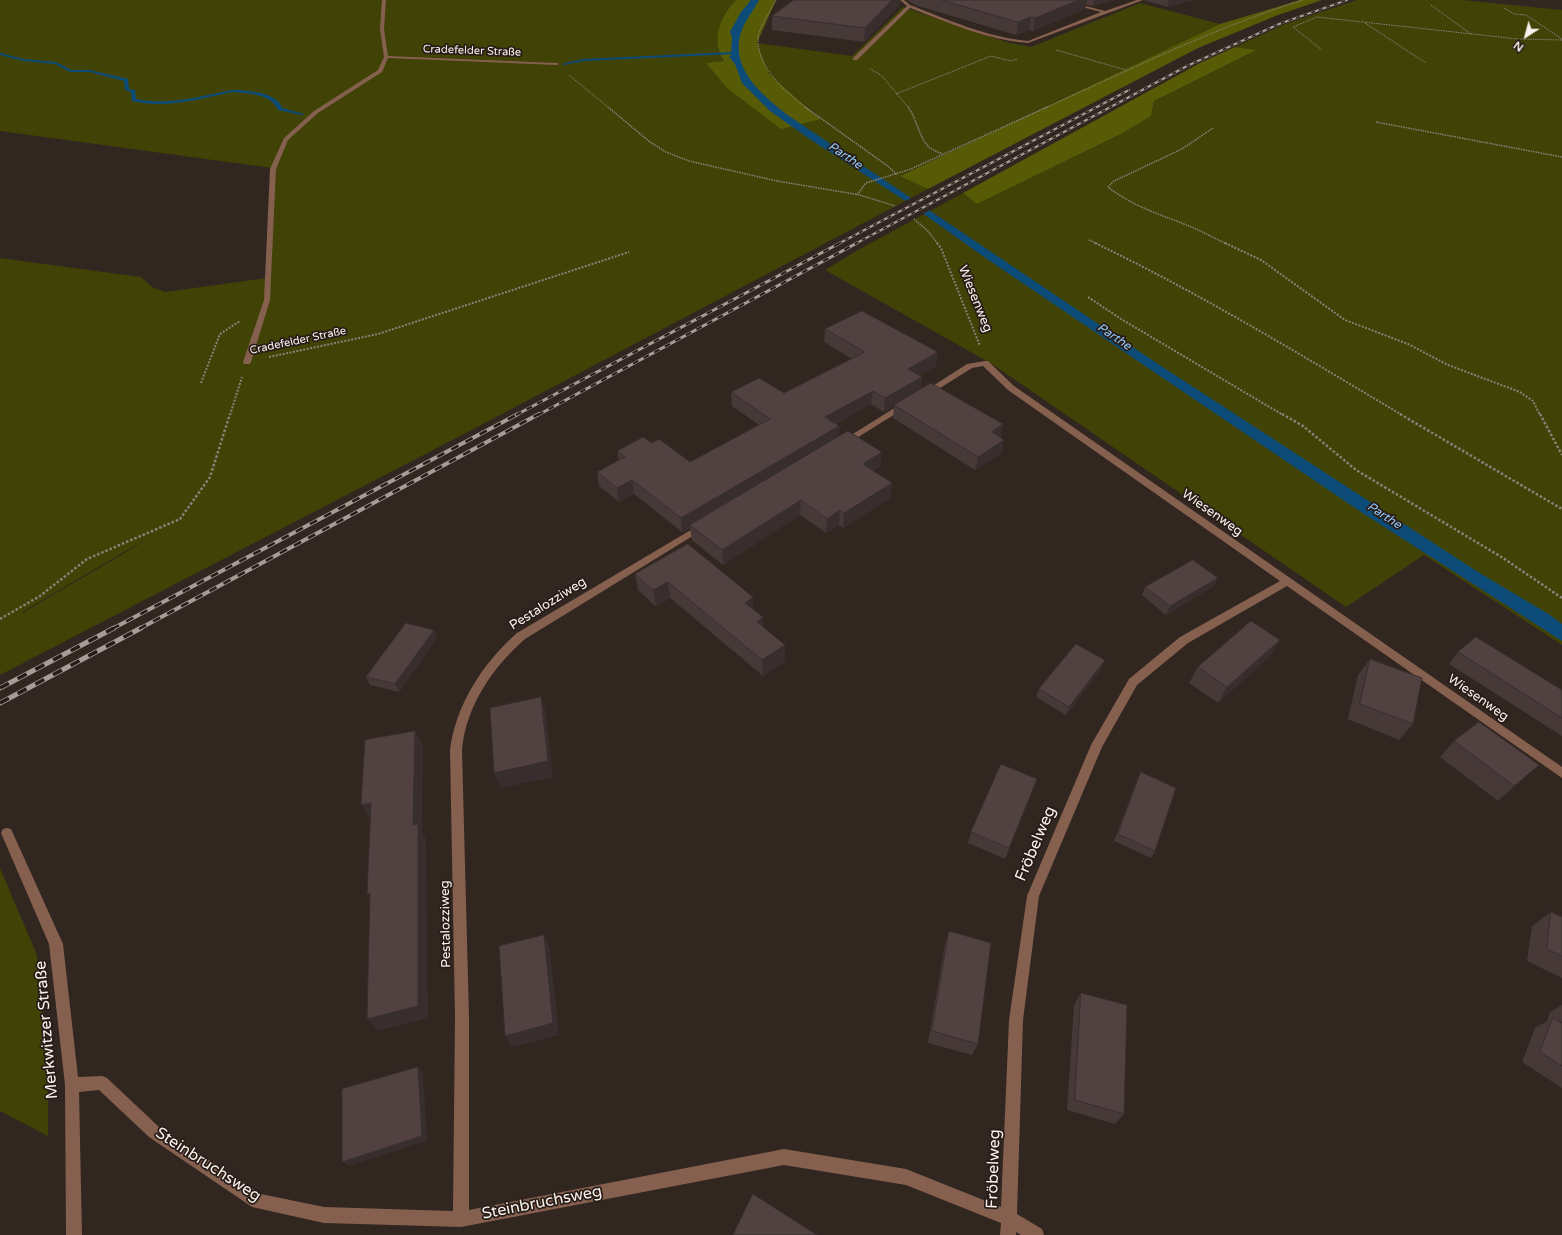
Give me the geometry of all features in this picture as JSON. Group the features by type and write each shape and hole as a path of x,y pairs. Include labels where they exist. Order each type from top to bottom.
{"street":[{"path":"384,0 382,29 386,57"},
{"path":"902,0 909,6 974,30 1015,42 1028,42 1105,12 1141,0"},
{"path":"1057,0 1105,12"},
{"path":"855,59 909,6"},
{"name":"Cradefelder Straße","path":"247,362 267,300 273,169 286,139 316,112 380,71 386,57 557,64"},
{"path":"834,448 970,366 985,363"},
{"name":"Wiesenweg","path":"985,363 1011,388 1562,773"},
{"name":"Pestalozziweg","path":"461,1219 462,1017 456,750 460,726 475,694 496,661 512,643 521,636 712,521"},
{"name":"Fröbelweg","path":"1008,1235 1016,1020 1033,896 1097,745 1133,682 1184,640 1288,581"},
{"name":"Merkwitzer Straße","path":"7,833 56,944 72,1085 74,1235"},
{"name":"Steinbruchsweg","path":"72,1085 102,1083 154,1132 258,1201 324,1215 461,1219 784,1157 906,1177 1009,1218 1036,1235"}],"path":[{"path":"776,0 758,35 760,51 773,78 792,97 814,115 889,167 897,175"},
{"path":"857,195 866,183 897,175 1127,70 1261,13 1303,0"},
{"path":"1430,5 1471,34"},
{"path":"1504,8 1514,14 1526,15 1562,39"},
{"path":"1322,50 1293,27 1317,17 1518,39 1562,39"},
{"path":"1365,22 1426,63"},
{"path":"1028,42 1127,70"},
{"path":"896,94 991,56 1011,61 1018,59"},
{"path":"855,59 852,65 872,70 880,75 914,115 919,132 929,147 943,154"},
{"path":"557,64 650,142 666,152 689,161 777,181 857,195 895,206"},
{"path":"1376,122 1562,156"},
{"path":"1213,128 1182,148 1114,181 1108,187 1117,194 1160,216 1200,231 1261,260 1345,320 1408,344 1448,365 1520,392 1533,401 1562,454"},
{"name":"Wiesenweg","path":"914,218 928,231 941,248 972,323 985,363"},
{"path":"1089,240 1154,271 1204,298 1562,509"},
{"name":"Cradefelder Straße","path":"247,362 378,334 629,252"},
{"path":"1088,297 1121,319 1303,426 1356,470 1503,558 1562,598"},
{"path":"201,383 220,334 238,321 262,316"},
{"path":"0,619 40,596 87,559 180,519 210,477 247,362"}],"shaded area":[{"path":"0,0 736,0 721,21 717,37 720,53 724,61 707,63 781,128 821,118 769,74 757,43 852,56 903,7 1006,42 1031,47 1140,3 1220,24 901,175 928,189 464,434 0,675 0,258 141,277 152,287 165,292 267,278 272,168 0,131","holes":["148,538 123,554 22,613"]},
{"path":"736,0 776,0 757,43 769,74 821,119 781,129 727,88 706,63 724,61 720,53 717,37 721,21"},
{"path":"1300,0 1322,0 1278,15 1198,48 928,189 900,176 1220,24"},
{"path":"1357,0 1462,0 1562,10 1562,645 1424,555 1346,607 992,364 825,270 858,250 963,193 977,204 1121,134 1151,116 1154,101 1255,50 1235,47 1285,24"},
{"path":"1235,47 1256,50 1154,101 1151,116 1121,134 977,204 963,193 1200,63"},
{"path":"0,868 37,955 48,1068 48,1136 0,1111"}],"water":[{"name":"Parthe","path":"751,0 759,0 743,27 739,41 739,54 743,67 758,89 789,116 1158,364 1478,572 1550,615 1562,624 1562,641 1361,512 987,259 904,200 811,140 770,111 742,83 735,64 729,57 731,55 732,37 730,32 741,12"}],"pier":[{"path":"913,197 932,209 921,215 903,202"}],"building":[{"path":"794,0 892,0 865,28 772,16"},
{"path":"942,0 1079,0 1035,18 1031,17 1018,22"},
{"path":"862,311 938,352 908,369 922,377 885,398 873,391 825,417 839,426 681,518 632,480 617,488 597,472 625,457 617,451 643,437 652,443 659,439 690,462 770,419 731,392 759,378 784,393 865,352 825,329"},
{"path":"931,383 1003,424 992,432 1004,440 978,457 894,405"},
{"path":"848,431 882,452 863,464 892,483 844,513 840,510 827,519 801,500 722,550 690,525"},
{"path":"688,544 753,597 745,603 763,617 757,622 785,645 762,660 668,582 653,590 635,574"},
{"path":"1193,560 1218,578 1170,606 1145,587"},
{"path":"1251,621 1280,640 1227,687 1198,667"},
{"path":"406,623 434,630 395,684 366,677"},
{"path":"1476,637 1562,690 1562,718 1458,652"},
{"path":"1076,644 1105,660 1069,707 1039,689"},
{"path":"1370,659 1422,678 1413,724 1360,704"},
{"path":"541,697 548,761 494,773 490,708"},
{"path":"1479,722 1539,765 1514,786 1454,741"},
{"path":"415,731 413,825 418,824 418,1006 367,1019 370,893 367,894 371,803 361,805 365,740"},
{"path":"1001,764 1037,779 1009,848 971,832"},
{"path":"1141,772 1176,788 1155,851 1118,834"},
{"path":"1551,912 1562,917 1562,956 1547,949"},
{"path":"949,931 991,943 978,1044 932,1031"},
{"path":"544,935 553,1023 505,1036 499,946"},
{"path":"1081,993 1127,1005 1124,1114 1075,1100"},
{"path":"1553,1018 1561,1023 1562,1021 1562,1066 1540,1052"},
{"path":"418,1067 422,1136 342,1162 342,1089"},
{"path":"753,1194 817,1235 733,1235"}],"waterway":[{"path":"564,64 583,60 734,53"},
{"path":"0,54 24,60 56,63 70,71 90,71 126,80 127,90 133,91 134,100 144,102 156,103 183,101 232,91 239,91 269,98 279,105 280,109 302,114"}],"railway":[{"path":"855,244 1187,66 1279,24 1347,0"},
{"path":"838,244 1129,90"},
{"path":"516,415 840,243"},
{"path":"538,415 857,243"},
{"path":"112,629 518,414"},
{"path":"139,629 539,414"},
{"path":"0,688 114,628"},
{"path":"0,703 141,628"}]}
